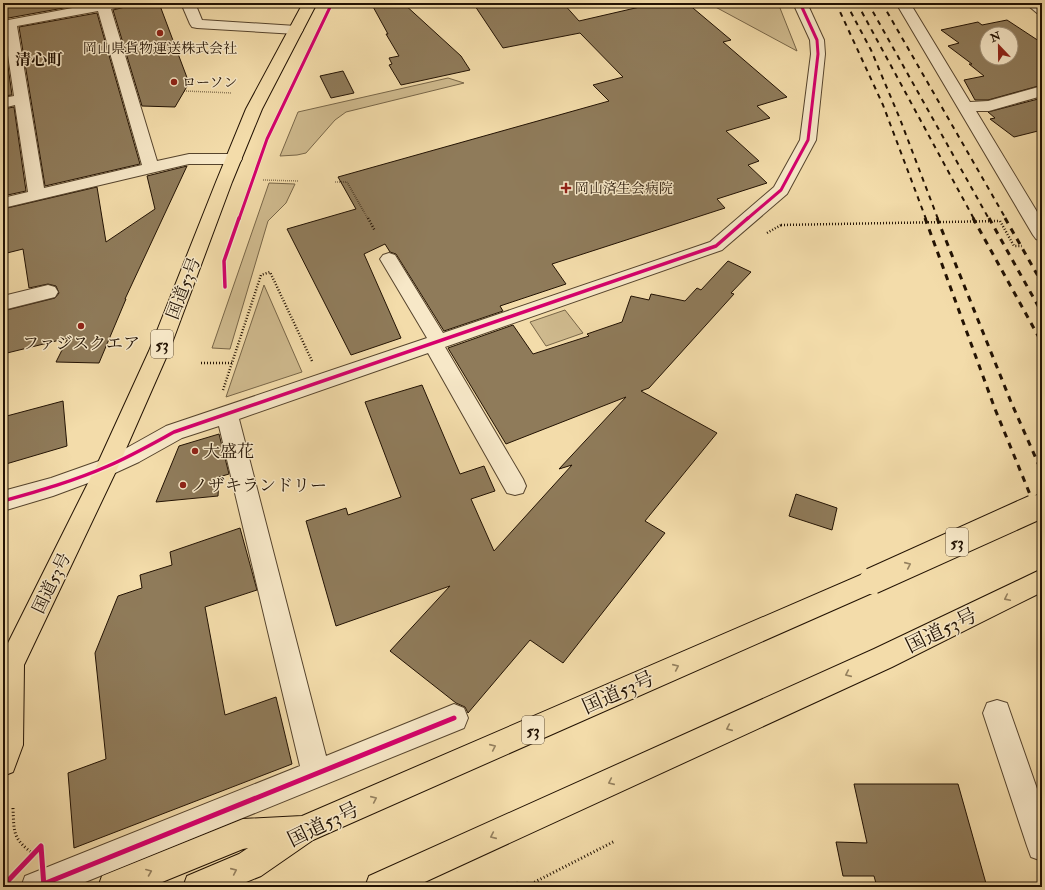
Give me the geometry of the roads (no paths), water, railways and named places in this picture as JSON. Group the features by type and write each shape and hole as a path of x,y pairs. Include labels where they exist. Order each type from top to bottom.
{"highway":[{"name":"国道53号","path":"7,672 108,467 159,351 254,109 310,3"},
{"name":"国道53号","path":"198,887 250,864 303,830 872,581 1042,504"},
{"name":"国道53号","path":"380,887 883,658 1042,580"},
{"path":"3,762 9,745 7,672"},
{"path":"113,887 244,834 303,830"}],"street":[{"path":"37,195 22,99 6,25 87,6 103,6 120,3"},
{"path":"188,3 197,24 296,30"},
{"path":"3,501 53,487 108,467 224,406 436,343 716,246 781,190 808,140 818,54 817,40 800,3"},
{"path":"903,3 1042,235"},
{"path":"1032,3 1042,10"},
{"path":"103,6 151,168"},
{"path":"965,107 989,106 1042,91"},
{"path":"3,103 22,99"},
{"path":"3,203 189,159 234,159"},
{"path":"389,259 515,486"},
{"path":"3,303 48,292"},
{"path":"224,406 316,774"},
{"path":"997,713 1042,846"},
{"path":"36,887 454,718"}],"railway":[{"path":"836,3 883,105 926,219"},
{"path":"846,3 871,50 900,119 938,219"},
{"path":"857,3 974,219"},
{"path":"868,3 989,219"},
{"path":"882,3 1006,219"},
{"path":"925,218 995,409 1036,509"},
{"path":"937,218 1011,402 1042,472"},
{"path":"973,218 1042,343"},
{"path":"989,218 1042,313"},
{"path":"1005,218 1042,283"},
{"path":"1036,508 1042,521"}],"place":[{"name":"岡山県貨物運送株式会社","path":"160,33"},
{"name":"ローソン","path":"174,82"},
{"name":"岡山済生会病院","path":"566,188"},
{"name":"ファジスクエア","path":"81,326"},
{"name":"大盛花","path":"195,451"},
{"name":"ノザキランドリー","path":"183,485"}],"district":[{"name":"清心町","path":"39,59"}]}
